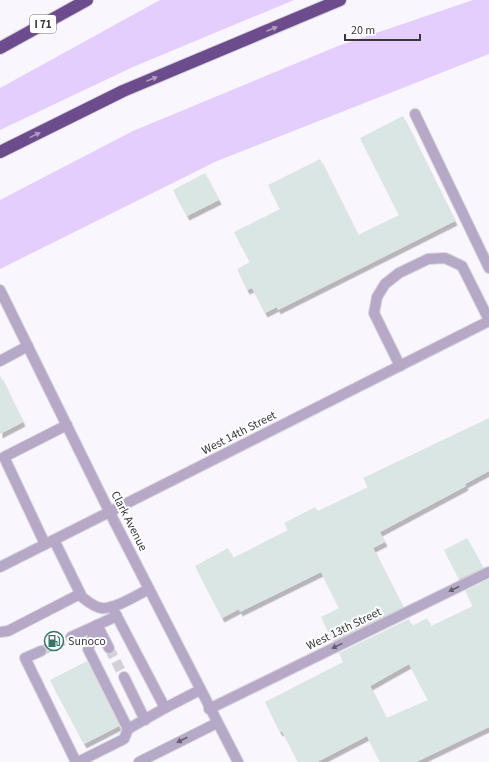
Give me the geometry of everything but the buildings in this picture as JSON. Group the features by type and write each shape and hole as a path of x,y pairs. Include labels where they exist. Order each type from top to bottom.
{"highway":[{"name":"I 71","path":"0,48 87,0"},
{"path":"0,152 123,92 340,0"}],"street":[{"path":"415,114 489,268"},
{"path":"400,366 374,313 377,297 385,284 398,273 428,259 445,258 462,266 489,321"},
{"name":"Clark Avenue","path":"0,290 110,513 238,762"},
{"name":"West 14th Street","path":"0,567 489,321"},
{"path":"0,361 28,346"},
{"path":"67,425 2,460 80,594 88,602 100,608 114,611 166,708"},
{"name":"West 13th Street","path":"210,709 489,572"},
{"path":"71,637 97,625 114,611 149,589"},
{"path":"0,632 8,631 80,594"},
{"path":"97,625 108,648"},
{"path":"97,625 88,649 128,729"},
{"path":"41,651 25,658 77,762 124,739 128,729 200,690"},
{"path":"124,677 146,720"},
{"path":"139,762 217,723"}],"shaded area":[{"path":"160,0 294,0 133,67 0,130 0,88"},
{"path":"473,0 489,0 489,54 217,161 0,269 0,200 133,131 338,46"}],"tunnel":[{"path":"41,651 71,637"},
{"path":"109,648 124,677"}],"place":[{"name":"Sunoco","path":"54,641"}]}
